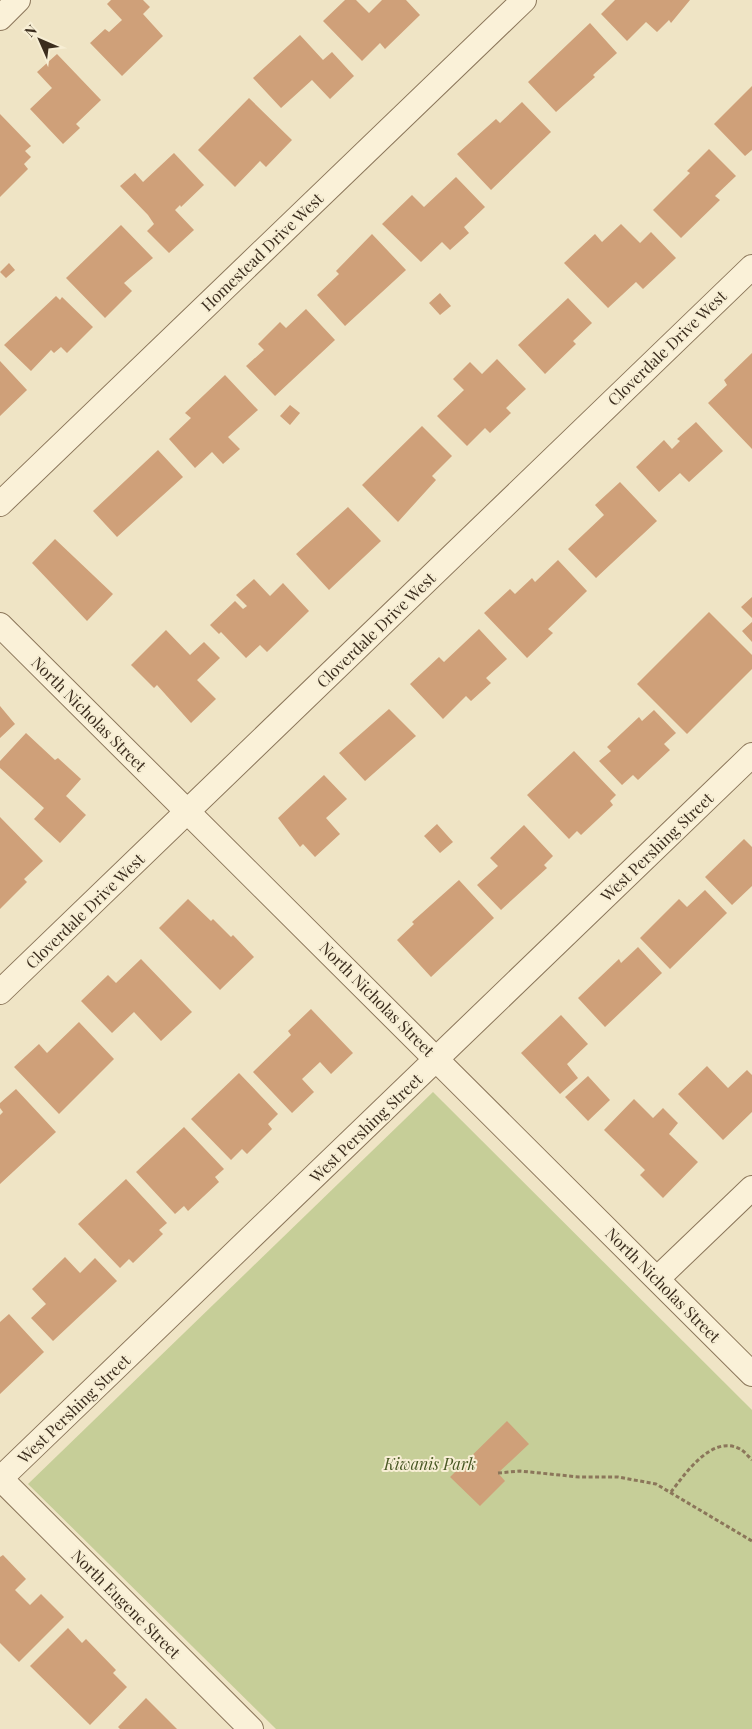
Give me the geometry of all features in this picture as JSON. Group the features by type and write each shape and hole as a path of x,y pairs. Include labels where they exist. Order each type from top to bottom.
{"street":[{"path":"0,18 18,0"},
{"name":"Homestead Drive West","path":"0,504 524,0"},
{"name":"Cloverdale Drive West","path":"0,992 752,267"},
{"name":"North Nicholas Street","path":"0,625 752,1374"},
{"name":"West Pershing Street","path":"0,1479 752,755"},
{"path":"657,1279 752,1188"},
{"name":"North Eugene Street","path":"0,1479 251,1729"}],"path":[{"path":"671,1492 690,1468 704,1456 718,1448 730,1446 741,1449 752,1460"},
{"path":"498,1473 520,1471 579,1478 618,1477 656,1484 752,1540"}],"green space":[{"name":"Kiwanis Park","path":"433,1092 752,1410 752,1729 276,1729 28,1484"}],"building":[{"path":"111,0 143,0 150,7 143,14 163,36 122,76 90,43 105,29 109,32 122,20 107,4"},
{"path":"345,0 356,0 369,13 382,0 406,0 420,15 385,49 380,43 362,61 323,21"},
{"path":"615,0 690,0 671,23 669,20 657,32 646,22 627,41 601,14"},
{"path":"590,23 617,53 593,75 595,77 556,112 528,82"},
{"path":"300,35 323,60 332,52 354,76 330,99 312,80 281,108 253,78"},
{"path":"57,54 101,100 76,124 80,128 63,144 30,109 52,88 37,72"},
{"path":"752,86 752,150 745,156 714,124"},
{"path":"249,98 292,140 266,167 260,161 235,187 198,150"},
{"path":"522,102 551,132 491,190 457,154 496,119 500,123"},
{"path":"0,114 31,146 25,151 31,157 24,164 28,169 0,197"},
{"path":"709,149 736,176 715,196 720,200 681,238 653,210 690,173 687,171"},
{"path":"174,153 204,185 181,207 180,205 175,210 194,230 169,253 147,231 154,224 148,215 120,186 135,173 143,182"},
{"path":"456,177 485,207 464,227 469,233 450,250 442,242 421,262 382,224 412,195 424,207"},
{"path":"621,224 640,243 651,232 676,258 643,289 636,282 608,308 564,263 595,234 602,242"},
{"path":"121,225 153,258 124,283 132,291 105,318 66,278"},
{"path":"372,234 406,270 345,326 317,295 339,274 336,271"},
{"path":"9,263 15,270 6,278 0,272"},
{"path":"440,293 451,306 440,315 429,303"},
{"path":"56,296 60,300 62,297 93,327 67,353 61,347 54,353 51,350 31,371 4,345"},
{"path":"568,298 592,323 573,341 576,344 545,374 518,345"},
{"path":"306,309 335,340 275,396 246,366 264,350 258,344 280,322 286,328"},
{"path":"752,353 752,449 708,403 727,385 724,380"},
{"path":"497,359 526,389 506,408 511,413 490,433 485,428 467,446 437,416 464,390 453,379 470,362 482,374"},
{"path":"0,361 27,390 0,416"},
{"path":"225,375 258,410 228,437 240,449 223,464 212,452 195,468 169,439 191,418 185,413"},
{"path":"290,405 300,413 290,425 280,416"},
{"path":"696,422 723,451 689,482 680,473 659,492 636,467 664,440 672,449 680,441 677,439"},
{"path":"422,426 452,456 432,476 436,480 398,522 362,485"},
{"path":"158,450 183,477 117,537 93,511"},
{"path":"620,482 657,521 596,578 568,549 604,515 595,505"},
{"path":"348,507 381,541 329,590 296,554"},
{"path":"55,539 113,594 87,621 32,563"},
{"path":"558,560 587,591 548,629 553,633 527,658 484,613 510,589 515,594 532,578 535,582"},
{"path":"254,579 270,596 283,583 309,611 267,652 260,645 246,658 221,632 219,634 210,625 235,601 243,609 247,606 236,595"},
{"path":"752,597 752,618 741,607"},
{"path":"709,612 752,655 752,669 687,734 637,684"},
{"path":"752,622 752,642 742,631"},
{"path":"479,629 507,659 486,678 491,683 471,701 466,696 443,719 410,684 439,657 444,662"},
{"path":"166,630 190,655 204,642 220,658 197,680 216,699 191,723 157,685 154,688 131,665"},
{"path":"0,706 15,724 0,738"},
{"path":"389,709 416,736 365,781 339,753"},
{"path":"654,710 676,733 664,744 670,750 638,780 633,775 622,785 599,761 611,751 607,747 639,717 642,721"},
{"path":"26,733 55,760 58,758 81,779 66,796 86,815 60,843 34,819 44,808 0,768 0,761"},
{"path":"574,751 616,795 610,801 613,805 581,835 577,831 569,839 527,795"},
{"path":"324,775 347,799 326,818 340,834 315,857 303,844 300,847 278,818"},
{"path":"0,817 43,861 24,879 27,882 0,909"},
{"path":"437,824 453,842 440,853 424,836"},
{"path":"524,825 553,856 544,865 547,868 501,910 477,885 498,866 490,858"},
{"path":"744,839 752,847 752,886 732,905 705,877"},
{"path":"459,880 494,918 431,977 397,940 414,924 412,922"},
{"path":"705,890 727,913 670,969 640,938 679,899 687,907"},
{"path":"188,899 211,921 213,919 231,937 233,935 254,957 220,990 159,928"},
{"path":"638,947 662,973 605,1027 578,998 619,959 621,963"},
{"path":"141,959 192,1012 161,1041 134,1012 112,1033 81,1001 108,975 116,983"},
{"path":"311,1009 353,1053 331,1074 320,1062 302,1079 314,1092 292,1113 253,1072 291,1035 288,1031"},
{"path":"561,1015 588,1044 567,1064 578,1078 560,1094 521,1053"},
{"path":"79,1022 114,1059 59,1114 14,1067 39,1044 47,1053"},
{"path":"707,1066 728,1088 747,1070 752,1075 752,1112 723,1140 678,1094"},
{"path":"239,1073 278,1114 268,1124 272,1129 247,1154 242,1149 231,1160 191,1119"},
{"path":"588,1076 610,1100 588,1121 565,1097"},
{"path":"16,1089 56,1132 0,1184 0,1115 3,1112 0,1108 0,1103"},
{"path":"634,1099 653,1118 663,1108 678,1123 669,1134 698,1162 663,1198 640,1175 645,1170 604,1130"},
{"path":"184,1127 224,1169 215,1177 219,1182 188,1211 184,1206 175,1214 136,1172"},
{"path":"126,1179 167,1223 159,1230 163,1234 133,1263 129,1259 120,1268 78,1224"},
{"path":"65,1257 80,1273 95,1258 117,1281 53,1341 31,1318 46,1304 32,1289"},
{"path":"9,1314 44,1352 0,1394 0,1322"},
{"path":"507,1421 529,1444 498,1473 505,1481 480,1506 450,1477"},
{"path":"3,1555 26,1579 15,1590 30,1605 41,1594 64,1617 19,1662 0,1643 0,1557"},
{"path":"68,1628 82,1643 86,1639 116,1670 113,1673 127,1687 90,1725 30,1666"},
{"path":"146,1698 177,1729 120,1729 118,1727"}]}
